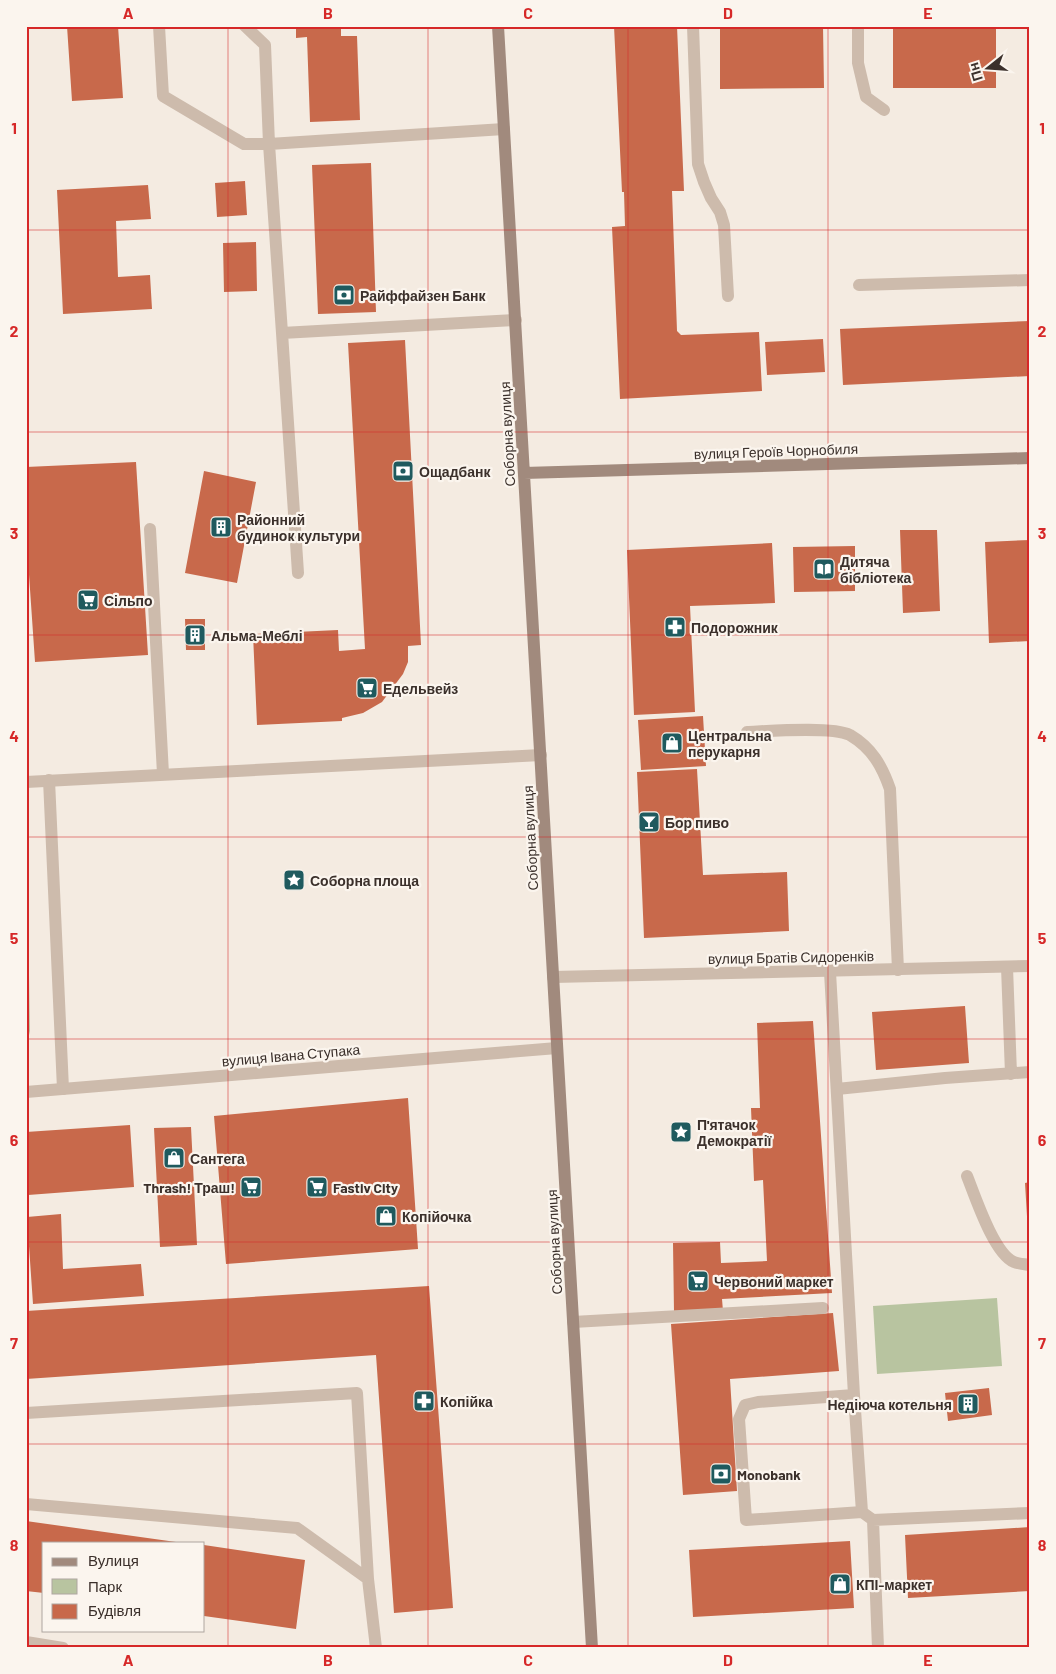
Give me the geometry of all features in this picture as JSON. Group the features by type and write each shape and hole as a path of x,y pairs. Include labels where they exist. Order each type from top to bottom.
{"main road":[{"name":"Соборна вулиця","path":"498,26 592,1648"},
{"name":"вулиця Героїв Чорнобиля","path":"524,473 1030,458"}],"street":[{"path":"159,26 163,96 244,144 504,129"},
{"path":"245,26 265,45 269,144 298,573"},
{"path":"693,26 698,164 724,225 728,296"},
{"path":"858,26 858,63 866,97 884,110"},
{"path":"859,285 1030,280"},
{"path":"282,333 516,320"},
{"path":"150,529 163,774"},
{"path":"747,732 820,730 848,734 869,750 883,769 890,789 898,970"},
{"path":"26,782 540,755"},
{"path":"49,780 63,1089"},
{"name":"вулиця Братів Сидоренків","path":"553,977 1030,966"},
{"path":"1008,967 1011,1074"},
{"path":"830,972 862,1512"},
{"name":"вулиця Івана Ступака","path":"26,1092 557,1048"},
{"path":"837,1088 1030,1072"},
{"path":"967,1176 991,1234 1001,1251 1013,1262 1030,1265"},
{"path":"573,1322 823,1308"},
{"path":"26,1413 357,1393 368,1579 376,1648"},
{"path":"854,1395 758,1402 744,1405 739,1419 746,1520 862,1512 873,1520 1030,1513"},
{"path":"26,1504 297,1528 368,1579"},
{"path":"873,1520 878,1648"},
{"path":"26,1642 63,1648"}],"green space":[{"path":"26,975 29,975 30,1031 26,1048"},
{"path":"997,1298 1002,1366 877,1374 873,1306"}],"building":[{"path":"67,26 118,26 123,98 72,101"},
{"path":"296,26 341,26 341,36 357,36 360,120 310,122 307,37 296,38"},
{"path":"614,26 677,26 684,191 672,191 677,331 681,335 759,332 762,391 620,399 612,227 625,226"},
{"path":"720,26 823,26 824,88 720,89"},
{"path":"893,26 996,26 996,88 893,88"},
{"path":"371,163 376,312 318,314 312,165"},
{"path":"245,181 247,215 217,217 215,183"},
{"path":"148,185 151,219 116,221 118,277 150,275 152,309 63,314 57,190"},
{"path":"256,242 257,291 224,292 223,243"},
{"path":"1030,321 1030,376 843,385 840,329"},
{"path":"823,339 825,372 767,375 765,342"},
{"path":"405,340 421,645 408,646 408,662 403,674 382,702 363,713 342,718 342,721 257,725 253,634 338,630 339,651 365,649 348,343"},
{"name":"Сільпо","path":"136,462 148,655 35,662 26,531 26,467"},
{"name":"Районний будинок культури","path":"204,471 256,482 237,583 185,573"},
{"path":"900,530 937,530 940,611 903,613"},
{"path":"1030,540 1030,641 989,643 985,542"},
{"path":"772,543 775,603 690,606 695,712 634,715 627,550"},
{"name":"Дитяча бібліотека","path":"855,546 855,591 794,592 793,547"},
{"name":"Альма-Меблі","path":"185,619 205,619 205,650 186,650"},
{"name":"Центральна перукарня","path":"703,716 706,766 641,770 638,720"},
{"path":"697,769 703,875 787,872 789,931 644,938 637,772"},
{"path":"965,1006 969,1063 876,1070 872,1012"},
{"path":"813,1021 832,1293 722,1299 723,1311 674,1312 673,1243 720,1242 721,1263 767,1261 763,1180 754,1181 751,1108 760,1108 757,1023"},
{"name":"Fastiv City","path":"408,1098 418,1249 226,1264 214,1116"},
{"path":"130,1125 134,1187 28,1195 26,1132"},
{"path":"191,1127 197,1245 160,1247 154,1128"},
{"path":"1030,1182 1030,1233 1028,1233 1025,1183"},
{"path":"61,1214 63,1269 141,1264 144,1296 33,1304 27,1217"},
{"path":"429,1286 453,1608 394,1613 376,1355 26,1379 26,1311"},
{"path":"833,1313 839,1371 730,1379 737,1491 683,1495 671,1324"},
{"name":"Недіюча котельня","path":"989,1388 992,1415 948,1421 945,1393"},
{"path":"26,1521 176,1542 42,1542 42,1593 26,1591"},
{"path":"1030,1527 1030,1591 908,1598 905,1535"},
{"path":"850,1541 854,1608 693,1617 689,1550"},
{"path":"205,1545 305,1560 296,1629 205,1616"}],"place":[{"name":"Райффайзен Банк","path":"344,295"},
{"name":"Ощадбанк","path":"403,471"},
{"name":"Районний будинок культури","path":"221,527"},
{"name":"Дитяча бібліотека","path":"824,569"},
{"name":"Сільпо","path":"88,600"},
{"name":"Подорожник","path":"675,627"},
{"name":"Альма-Меблі","path":"195,635"},
{"name":"Едельвейз","path":"367,688"},
{"name":"Центральна перукарня","path":"672,743"},
{"name":"Бор пиво","path":"649,822"},
{"name":"Соборна площа","path":"294,880"},
{"name":"П'ятачок Демократії","path":"681,1132"},
{"name":"Сантега","path":"174,1158"},
{"name":"Thrash! Траш!","path":"251,1187"},
{"name":"Fastiv City","path":"317,1187"},
{"name":"Копійочка","path":"386,1216"},
{"name":"Червоний маркет","path":"698,1281"},
{"name":"Копійка","path":"424,1401"},
{"name":"Недіюча котельня","path":"968,1404"},
{"name":"Monobank","path":"721,1474"},
{"name":"КПІ-маркет","path":"840,1584"}]}
